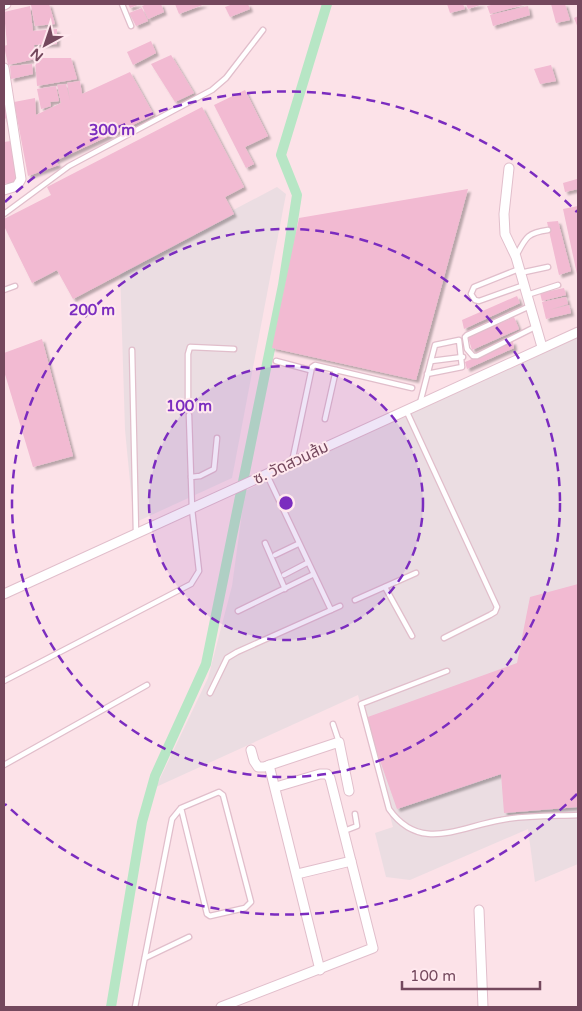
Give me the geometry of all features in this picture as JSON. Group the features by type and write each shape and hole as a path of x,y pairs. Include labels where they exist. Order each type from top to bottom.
{"street":[{"path":"4,68 22,179 17,186 4,190"},
{"path":"509,168 504,214 505,234 516,257 542,347"},
{"name":"ซ. วัดสวนส้ม","path":"4,594 578,332"},
{"path":"251,750 258,767 339,742 349,791"},
{"path":"269,765 276,786 320,970"},
{"path":"221,1007 373,948 330,778 327,774 320,774 276,786"},
{"path":"297,874 351,861"},
{"path":"480,910 483,1007"}],"lane":[{"path":"122,4 132,26"},
{"path":"4,214 69,166 212,90 226,78 263,30"},
{"path":"516,257 525,239 530,234 548,230"},
{"path":"524,285 479,301 475,300 472,294 474,287 520,271 548,267"},
{"path":"526,295 558,285"},
{"path":"4,290 15,286"},
{"path":"530,306 467,335 465,338 467,349 473,356 477,356 536,327"},
{"path":"420,404 427,374 436,344 457,339 461,344 462,367 427,374"},
{"path":"188,406 188,354 190,347 234,349"},
{"path":"132,350 136,534"},
{"path":"431,361 463,357"},
{"path":"276,361 310,370"},
{"path":"292,463 310,370 315,365 412,388"},
{"path":"326,419 336,370"},
{"path":"406,410 497,607 495,612 490,615 444,638"},
{"path":"4,680 193,581 199,571 192,509 188,415"},
{"path":"191,477 200,476 214,469 217,438"},
{"path":"267,475 312,575 331,610"},
{"path":"265,543 285,589"},
{"path":"274,555 298,544"},
{"path":"284,575 307,563"},
{"path":"355,600 416,573"},
{"path":"238,611 312,575"},
{"path":"385,586 412,636"},
{"path":"210,693 227,658 340,606"},
{"path":"447,670 361,704 389,809 398,821 420,834 429,834 444,833 502,819 578,815"},
{"path":"4,765 147,685"},
{"path":"333,724 339,742"},
{"path":"135,1007 172,818 181,808 219,792 223,795 251,902 249,906 210,916 207,914 181,808"},
{"path":"344,831 357,826 355,814"},
{"path":"144,958 189,937"}],"shaded area":[{"path":"277,187 286,194 232,478 134,523 125,430 120,270"},
{"path":"578,334 578,864 535,882 528,829 410,880 386,877 375,833 393,827 358,695 156,787 208,678 232,586 245,491"}],"building":[{"path":"49,4 55,24 35,26 31,5"},
{"path":"128,4 140,4 130,8"},
{"path":"161,4 164,12 148,19 142,6"},
{"path":"175,4 205,4 179,14"},
{"path":"233,4 248,4 250,9 230,17 225,7"},
{"path":"447,4 463,4 465,9 450,13"},
{"path":"466,4 483,4 468,9"},
{"path":"495,4 527,4 490,14 487,6"},
{"path":"551,4 565,4 570,20 556,23"},
{"path":"30,6 33,31 57,29 57,44 34,45 35,59 8,65 4,46 7,45 4,12"},
{"path":"528,6 530,15 493,26 490,15"},
{"path":"142,8 148,21 136,26 129,13"},
{"path":"578,16 578,28 574,18"},
{"path":"151,41 156,53 133,65 127,52"},
{"path":"171,55 194,93 175,102 151,64"},
{"path":"35,58 71,58 77,79 37,86"},
{"path":"32,64 33,74 11,79 10,66"},
{"path":"551,65 556,81 540,84 534,69"},
{"path":"130,72 154,115 55,161 59,165 28,176 14,102 35,98 36,115 61,103 57,85 66,84 70,100 67,83 80,81 82,94"},
{"path":"56,86 59,101 50,102 51,106 41,109 37,89"},
{"path":"245,90 268,136 245,147 254,164 246,168 214,105"},
{"path":"4,105 8,118 4,119"},
{"path":"202,107 244,187 225,197 234,214 73,299 57,270 32,283 4,226 4,219 51,195 47,187"},
{"path":"11,141 16,181 4,184 4,142"},
{"path":"577,179 578,189 565,192 563,183"},
{"path":"468,189 416,380 272,348 299,218"},
{"path":"578,206 578,274 577,274 563,209"},
{"path":"558,221 571,271 559,275 547,222"},
{"path":"564,288 566,295 542,301 540,293"},
{"path":"517,296 520,303 464,329 462,320"},
{"path":"566,297 568,304 549,310 569,305 571,313 546,319 542,302"},
{"path":"514,317 519,329 472,350 468,337"},
{"path":"42,339 73,456 33,467 4,371 4,353"},
{"path":"513,341 514,348 467,369 465,362"},
{"path":"578,584 578,807 504,813 501,774 397,809 365,718 517,663 530,597"}],"waterway":[{"path":"111,1007 142,822 155,776 206,664 283,285 297,195 281,155 327,4"}]}
